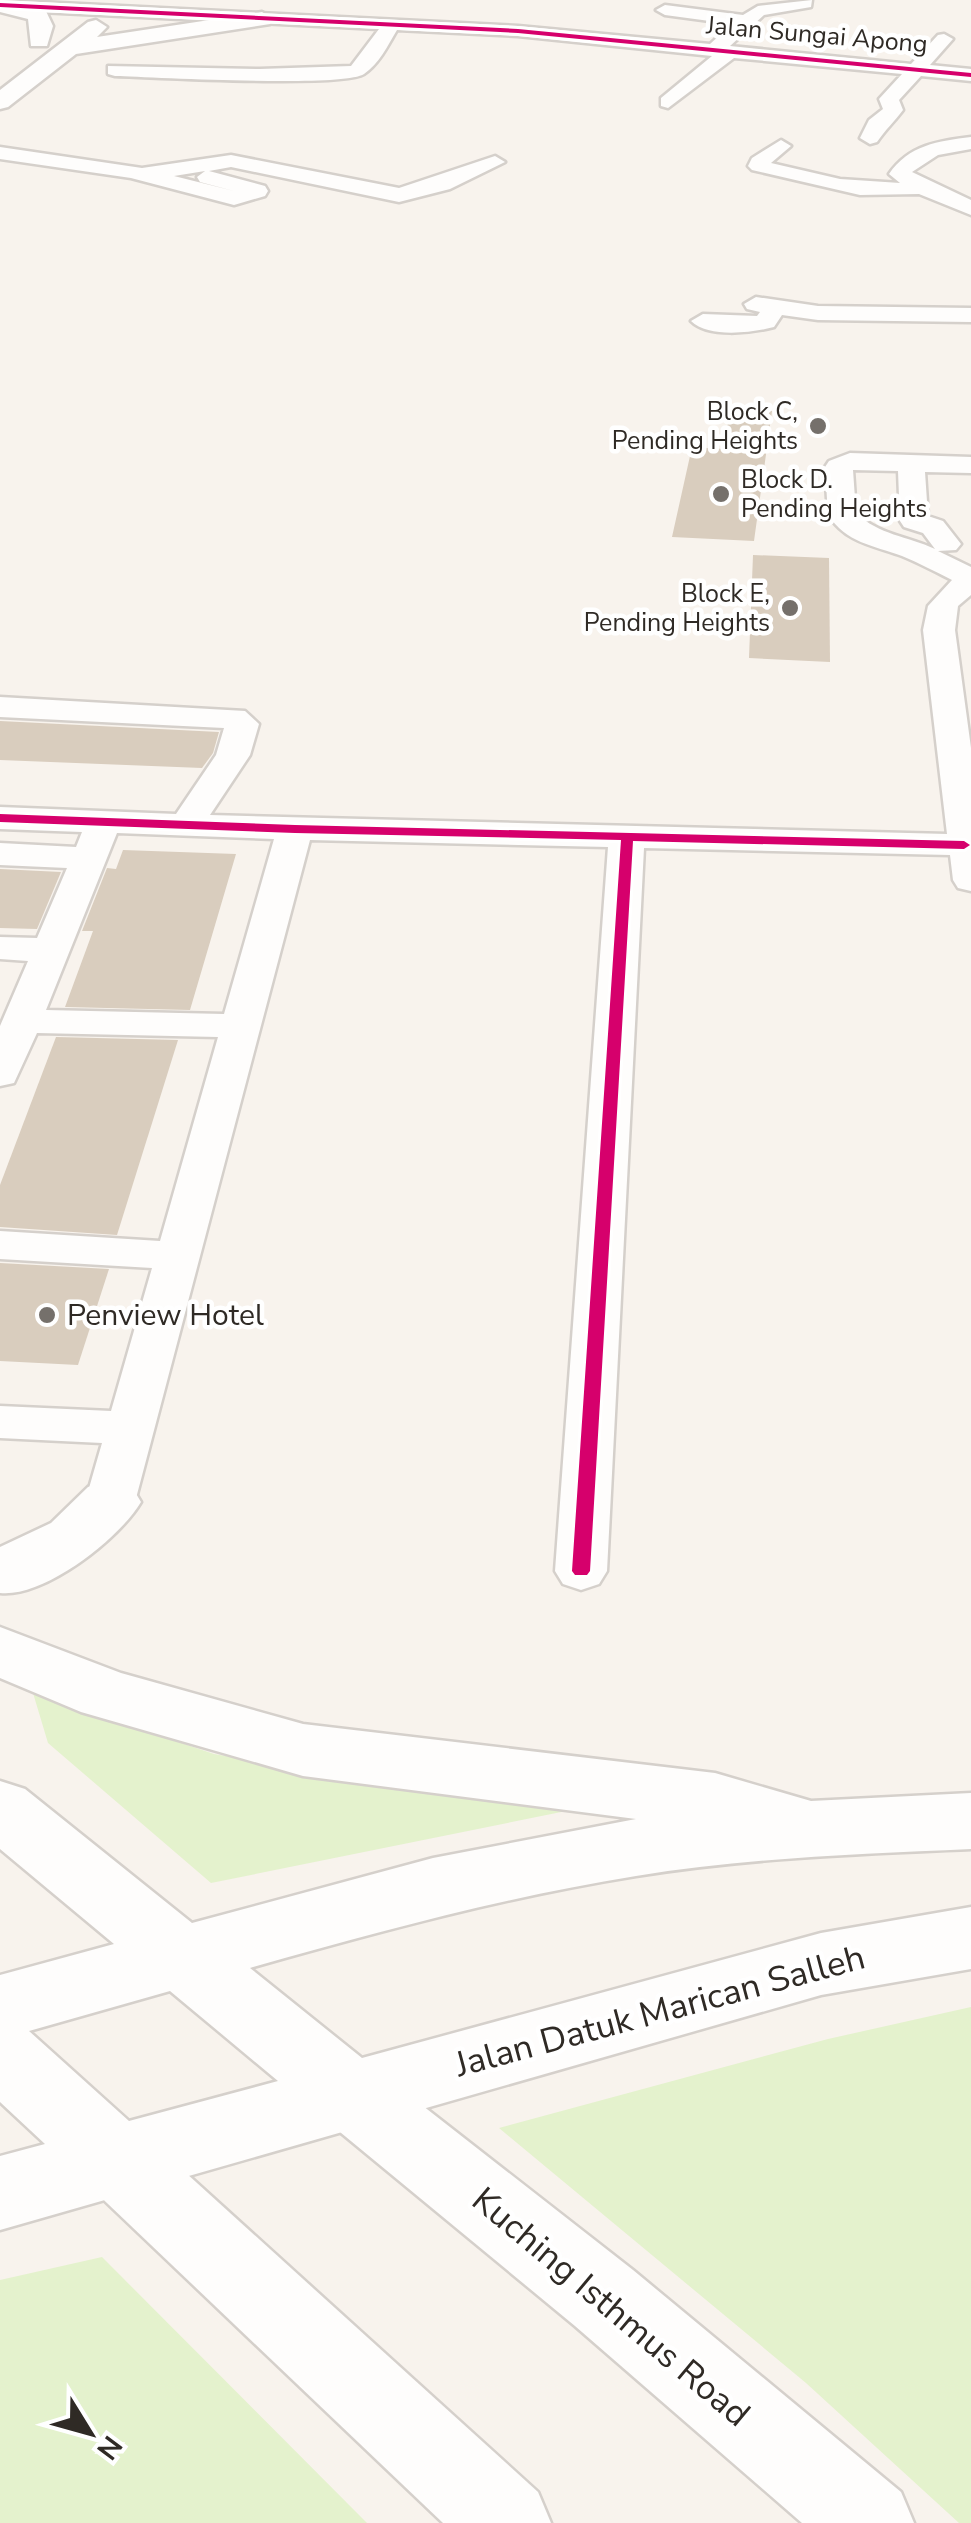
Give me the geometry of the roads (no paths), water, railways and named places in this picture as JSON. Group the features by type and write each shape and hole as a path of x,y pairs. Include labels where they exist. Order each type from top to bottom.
{"main road":[{"path":"0,5 38,0"},
{"path":"147,0 150,7 186,16"},
{"path":"0,5 37,14 42,26 33,46 88,6"},
{"path":"0,102 124,6"},
{"path":"69,48 262,18"},
{"path":"0,1570 8,1571 73,1539 110,1502"},
{"path":"0,1651 105,1694 303,1750 716,1802 824,1828"},
{"name":"Kuching Isthmus Road","path":"0,1809 604,2298 870,2523"},
{"path":"0,2007 433,1886 637,1847 824,1828 971,1821"},
{"name":"Jalan Datuk Marican Salleh","path":"0,2193 822,1964 971,1938"},
{"path":"0,2053 507,2523"}],"street":[{"path":"413,0 414,25"},
{"path":"668,102 758,11 805,3"},
{"name":"Jalan Sungai Apong","path":"0,5 124,6 186,16 414,25 971,75"},
{"path":"665,10 746,21"},
{"path":"116,70 260,75 356,71 372,56 392,24"},
{"path":"870,138 876,124 893,110 889,99 895,89 920,70 944,39"},
{"path":"971,143 935,149 907,162 900,174 971,208"},
{"path":"781,146 759,166 861,188 896,191 921,187"},
{"path":"0,152 141,174 234,198 256,191 173,168"},
{"path":"141,174 230,161 399,194 442,184 494,162"},
{"path":"703,321 742,325 765,322 766,305 818,312 966,313"},
{"path":"971,465 850,461 839,467 842,515 864,534 915,551 971,580 946,597 939,613 958,661 964,845 971,880"},
{"path":"912,462 914,520 958,540"},
{"path":"915,551 958,540"},
{"path":"0,707 232,718 242,724 233,755 186,825"},
{"path":"0,786 206,795"},
{"path":"0,818 295,830 964,845"},
{"path":"0,1074 104,822"},
{"path":"110,1502 295,830"},
{"path":"582,1571 627,837"},
{"path":"0,854 89,858"},
{"path":"0,948 51,950"},
{"path":"22,1021 240,1026"},
{"path":"0,1245 178,1256"},
{"path":"0,1422 130,1428"}],"place":[{"name":"Block C, Pending Heights","path":"818,426"},
{"name":"Block D. Pending Heights","path":"721,494"},
{"name":"Block E, Pending Heights","path":"790,608"},
{"name":"Penview Hotel","path":"47,1315"}]}
